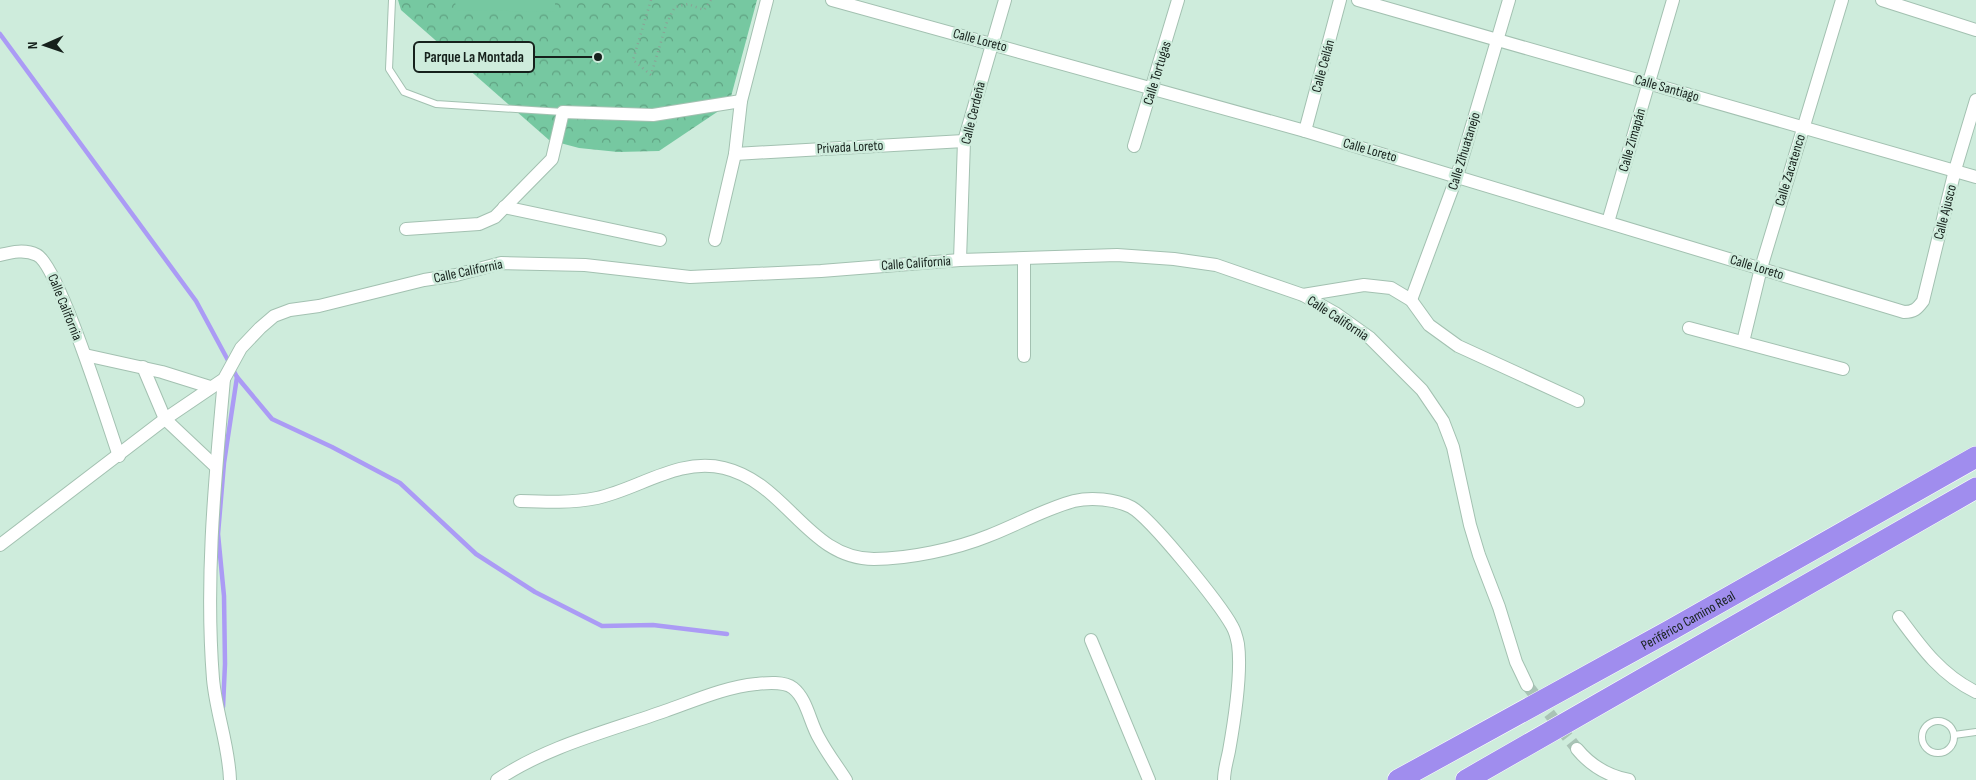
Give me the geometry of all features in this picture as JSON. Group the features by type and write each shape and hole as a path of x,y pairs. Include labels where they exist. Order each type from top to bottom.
{"highway":[{"name":"Periférico Camino Real","path":"1398,780 1669,631 1976,457"},
{"name":"Periférico Camino Real","path":"1466,780 1976,488"}],"street":[{"path":"716,240 735,154 741,101 767,0"},
{"name":"Calle Loreto","path":"832,0 1305,131 1904,312"},
{"name":"Calle Cerdeña","path":"960,260 964,140 1005,0"},
{"name":"Calle Tortugas","path":"1134,146 1153,89 1178,0"},
{"name":"Calle Ceilán","path":"1305,131 1340,0"},
{"name":"Calle Santiago","path":"1358,0 1976,177"},
{"name":"Calle Zihuatanejo","path":"1412,300 1457,176 1509,0"},
{"name":"Calle Zimapán","path":"1608,222 1673,0"},
{"name":"Calle Zacatenco","path":"1743,342 1761,268 1842,0"},
{"path":"1882,0 1976,30"},
{"name":"Calle Ajusco","path":"1904,312 1912,312 1923,301 1955,170 1976,100"},
{"path":"406,229 479,224 495,217 552,159 563,112 653,115 741,101"},
{"name":"Privada Loreto","path":"735,154 964,140"},
{"path":"504,207 660,240"},
{"name":"Calle California","path":"0,255 18,251 38,256 51,271 85,355 119,456"},
{"name":"Calle California","path":"224,379 241,348 274,316 290,310 319,306 424,280 456,275 500,263 585,265 690,277 821,271 960,260 1116,254 1216,265 1302,295 1335,313 1370,338 1417,384 1443,422 1453,447 1470,525 1479,555 1499,607 1516,662 1527,685"},
{"path":"1024,259 1024,356"},
{"path":"1302,295 1364,285 1391,288 1412,300 1429,325 1450,341 1578,401"},
{"path":"1689,328 1843,369"},
{"path":"85,355 143,367 210,387"},
{"path":"143,367 165,419 216,467"},
{"path":"0,545 165,419 224,379"},
{"path":"224,379 210,528 210,621 216,706 226,745 230,780"},
{"path":"520,501 563,502 597,498 618,492 666,472 692,467 723,468 747,476 775,496 827,546 842,554 857,558 876,559 937,551 966,544 1076,500 1114,501 1132,508 1165,541 1234,628 1238,645 1237,681 1224,780"},
{"path":"1899,616 1930,658 1958,683 1976,692"},
{"path":"1090,640 1149,780"},
{"path":"497,780 514,769 576,742 724,691 754,684 768,683 784,684 792,688 798,695 818,737 846,780"},
{"path":"1577,749 1588,762 1620,779"}],"lane":[{"path":"392,0 389,69 404,92 436,104 563,112"},
{"path":"1936,720 1948,724 1954,734 1951,747 1940,754 1928,750 1922,739 1925,727 1936,720"},
{"path":"1954,734 1976,732"}],"path":[{"path":"651,0 632,60 651,75 667,22 675,7 688,4 704,10 711,0"}],"green space":[{"path":"398,0 757,0 729,104 659,151 618,152 579,148 549,140 401,10"},
{"path":"455,0 555,0 555,12 456,10"}],"waterway":[{"path":"0,34 196,301 237,377 224,463 218,534 224,596 225,664 223,707"},
{"path":"237,377 272,419 332,447 400,483 476,554 535,592 602,626 653,625 727,634"}],"tunnel":[{"path":"1527,685 1577,749"}],"place":[{"name":"Parque La Montada","path":"598,57"}]}
